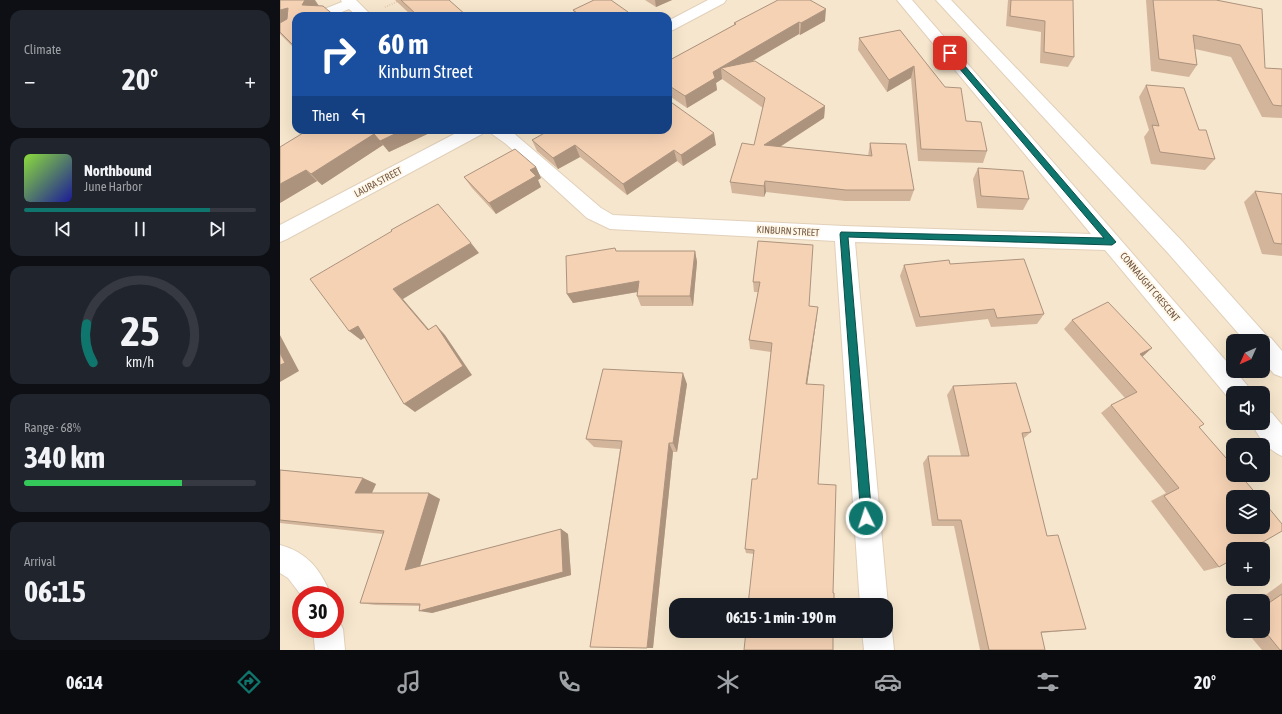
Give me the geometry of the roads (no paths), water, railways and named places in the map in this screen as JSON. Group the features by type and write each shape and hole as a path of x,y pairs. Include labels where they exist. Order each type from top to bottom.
{"street":[{"path":"672,25 719,0"},
{"name":"CONNAUGHT CRESCENT","path":"904,0 1112,242 1233,386"},
{"path":"943,0 1175,247 1253,334"},
{"path":"327,12 349,1 361,12"},
{"name":"LAURA STREET","path":"280,234 468,134"},
{"name":"KINBURN STREET","path":"504,134 594,213 610,222 844,234 1112,242"},
{"path":"844,234 873,598"},
{"path":"1270,353 1282,367"},
{"path":"1270,429 1282,444"},
{"path":"280,559 287,560 305,574 312,586"},
{"path":"329,638 330,650"},
{"path":"878,638 879,650"}]}
